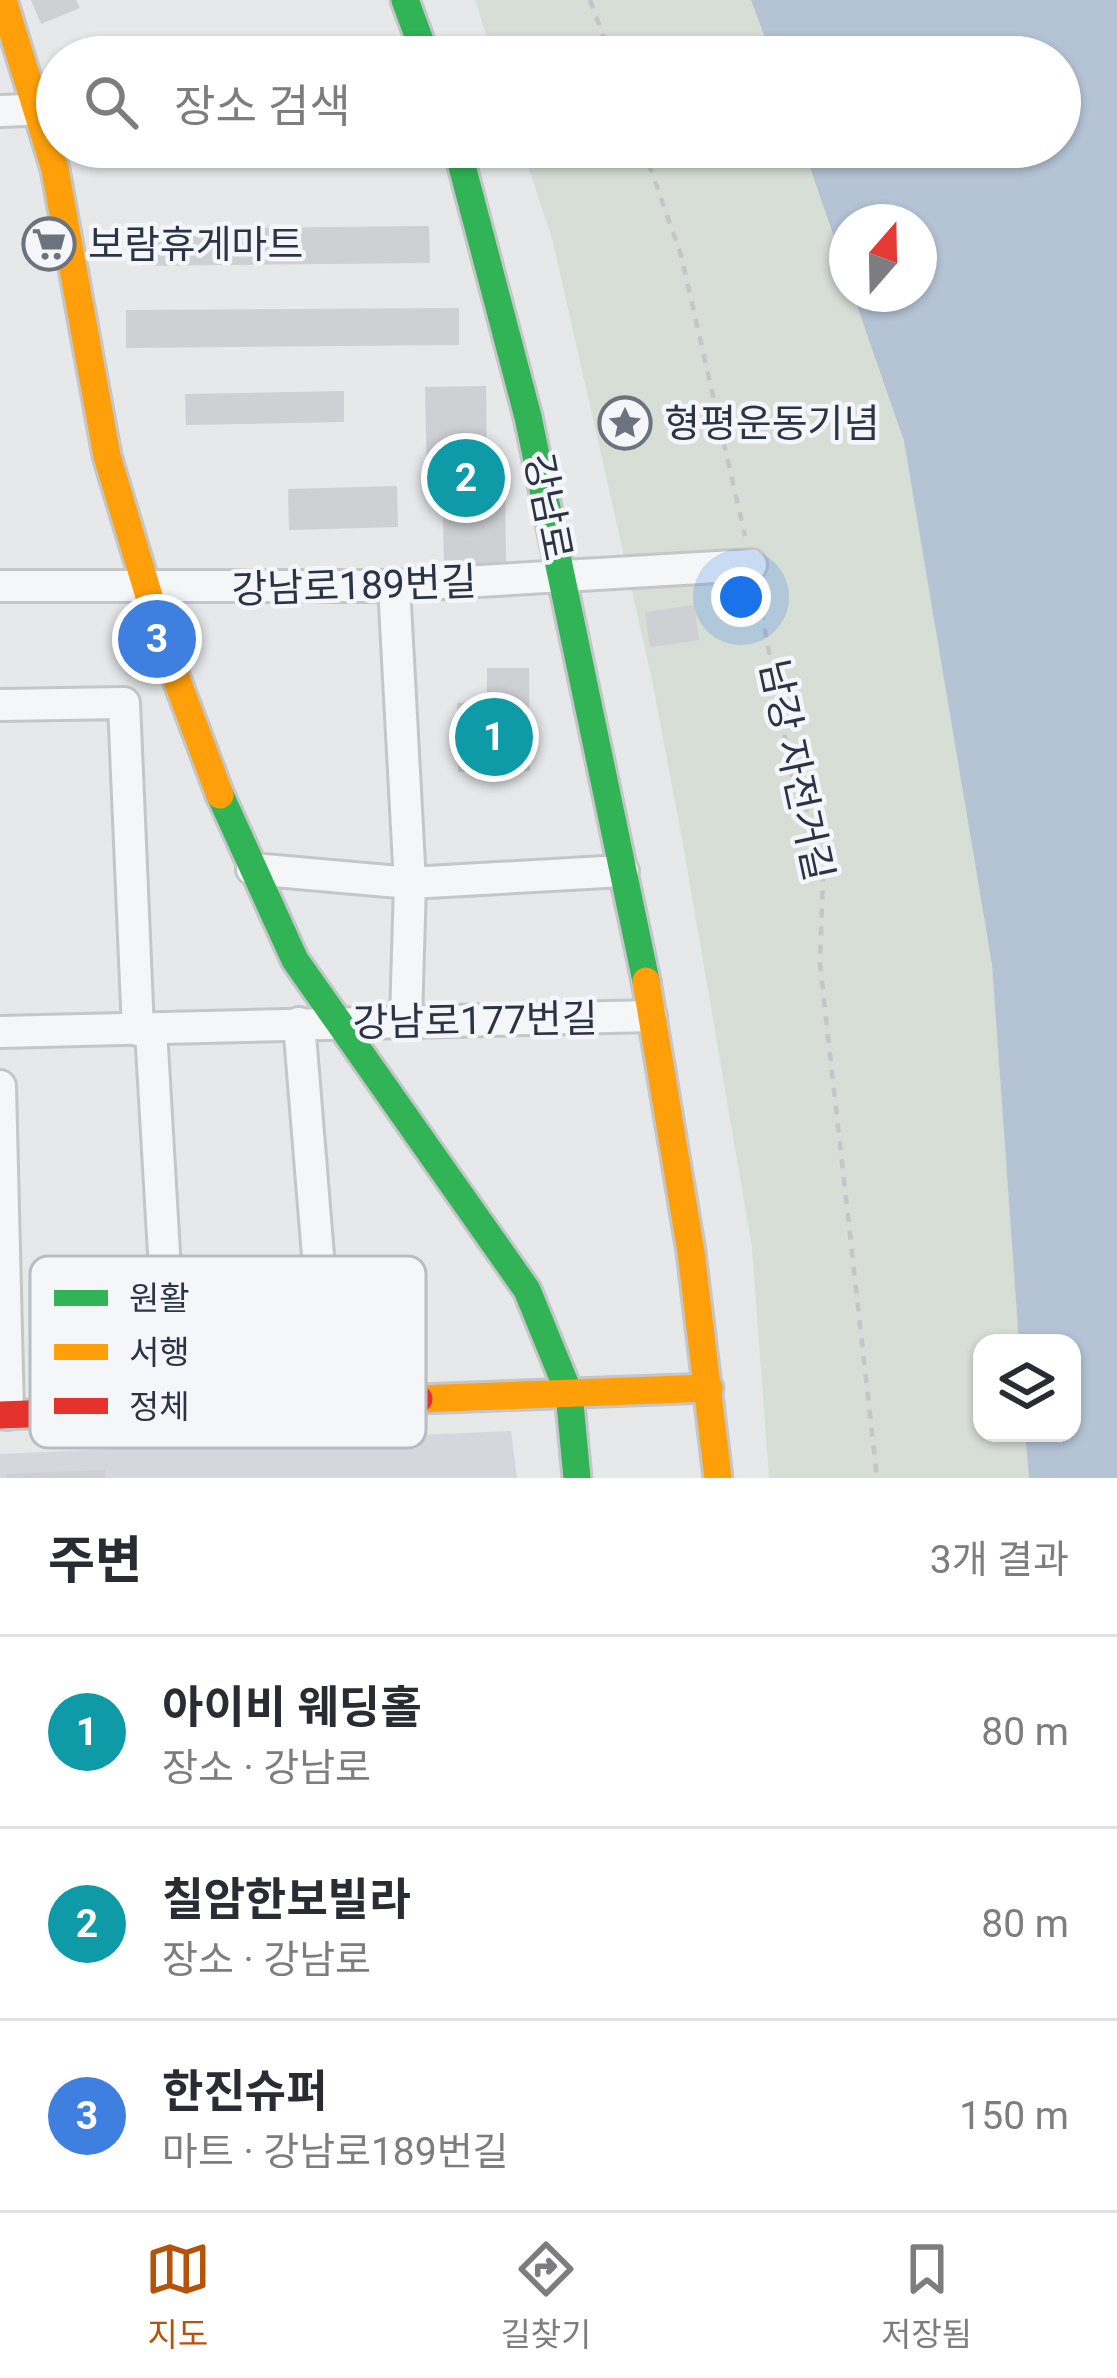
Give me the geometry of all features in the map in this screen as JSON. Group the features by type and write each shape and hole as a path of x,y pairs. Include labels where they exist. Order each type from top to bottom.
{"street":[{"path":"3,0 36,80"},
{"path":"405,0 418,36"},
{"path":"0,111 36,110"},
{"path":"57,168 107,456 179,687 252,869 295,960 527,1290 569,1393 577,1478"},
{"name":"강남로","path":"463,168 502,295 607,768 689,1229 718,1478"},
{"name":"강남로189번길","path":"0,586 148,590 394,586 752,566"},
{"path":"394,586 410,883 406,1020"},
{"path":"0,705 124,704 161,1256"},
{"path":"252,869 410,883 623,871"},
{"name":"강남로177번길","path":"0,1033 651,1016"},
{"name":"강남로177번길","path":"299,1024 321,1256"},
{"path":"0,1086 4,1414"},
{"path":"426,1398 710,1388"}],"path":[{"path":"590,0 603,36"},
{"name":"남강 자전거길","path":"650,168 681,255 772,649 792,775 815,830 823,875 820,964 877,1478"}],"shaded area":[{"path":"475,0 751,0 764,36 486,36"},
{"path":"529,168 810,168 829,223 829,312 860,312 904,441 992,965 1018,1334 973,1334 973,1442 1026,1442 1029,1478 769,1478 752,1247 651,675 553,242"},
{"path":"511,1431 517,1478 0,1478 0,1454 133,1448 426,1448 426,1435"}],"water":[{"path":"751,0 1117,0 1117,1478 1029,1478 1026,1442 1081,1442 1081,1334 1018,1334 992,965 904,441 859,312 937,312 937,204 829,204 829,223 810,168 1081,168 1081,36 764,36"}],"building":[{"path":"31,0 76,0 80,8 41,24"},
{"path":"429,226 430,263 142,266 141,229"},
{"path":"459,308 459,345 126,348 126,310"},
{"path":"486,386 487,475 505,474 506,564 444,565 442,482 427,482 425,387"},
{"path":"344,391 344,422 186,425 185,394"},
{"path":"397,486 398,527 289,530 288,489"},
{"path":"694,605 699,640 650,647 645,612"},
{"path":"487,668 529,668 530,771 458,772 457,703 487,702"},
{"path":"105,1470 106,1478 6,1478 6,1474"}],"traffic: fast":[{"path":"405,0 418,36"},
{"path":"463,168 528,417 646,981"},
{"path":"220,795 295,960 527,1290 569,1393 577,1478"}],"traffic: slow":[{"path":"3,0 36,107"},
{"path":"55,168 107,456 163,643 220,795"},
{"path":"646,981 691,1252 718,1478"},
{"path":"426,1399 709,1388"}],"traffic: jam":[{"path":"0,1415 30,1414"}],"place":[{"name":"보람휴게마트","path":"49,244"},
{"name":"형평운동기념","path":"625,423"},
{"name":"칠암한보빌라","path":"466,478"},
{"name":"한진슈퍼","path":"157,639"},
{"name":"아이비 웨딩홀","path":"494,737"}]}
